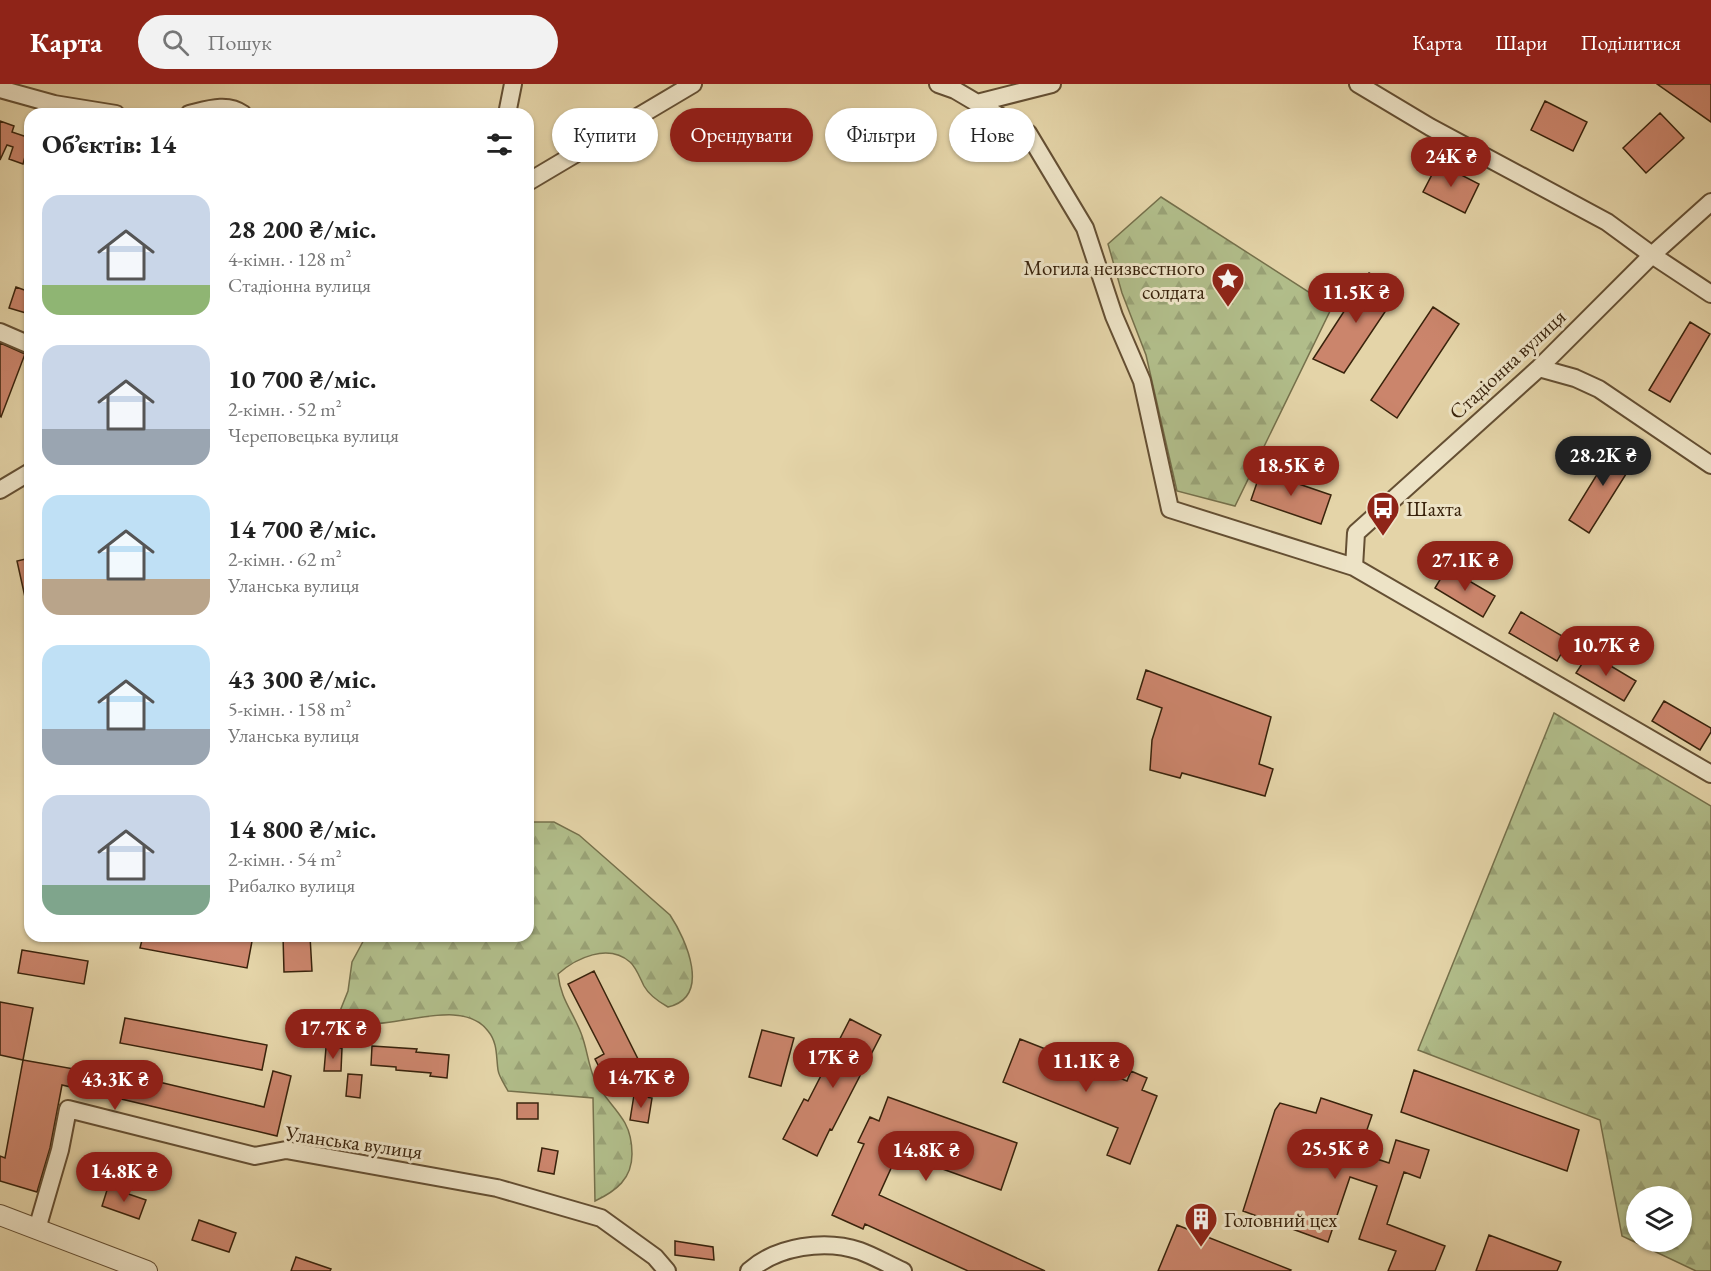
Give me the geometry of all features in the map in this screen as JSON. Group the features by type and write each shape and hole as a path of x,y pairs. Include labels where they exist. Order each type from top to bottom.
{"street":[{"path":"508,108 513,84"},
{"path":"534,178 693,84"},
{"path":"938,84 955,90 1028,133 1085,228 1114,316 1142,381 1170,509 1354,567 1711,774"},
{"path":"977,103 1052,84"},
{"path":"1358,84 1430,127 1607,222 1711,294"},
{"path":"0,89 54,104 79,108"},
{"name":"Стадіонна вулиця","path":"1354,567 1356,533 1539,368 1652,255 1711,202"},
{"path":"0,332 24,342"},
{"path":"1539,368 1575,378 1599,389 1711,465"},
{"path":"0,490 24,476"},
{"name":"Уланська вулиця","path":"37,1229 60,1149 68,1109 255,1156 286,1150 497,1188 601,1218 655,1257 667,1271"},
{"path":"0,1215 147,1271"},
{"path":"749,1271 755,1265 780,1253 804,1247 831,1245 859,1251 903,1271"}],"green space":[{"path":"1161,197 1332,307 1235,506 1177,491 1146,355 1122,293 1108,244"},
{"path":"1554,713 1711,806 1711,1271 1696,1271 1656,1252 1692,1252 1692,1186 1626,1186 1626,1238 1622,1236 1600,1120 1418,1050"},
{"path":"534,822 554,822 579,835 670,915 683,938 692,966 689,992 681,1001 668,1007 649,992 634,967 621,956 602,953 592,955 565,968 558,974 564,998 583,1039 594,1078 629,1131 632,1154 626,1177 610,1193 595,1201 593,1098 508,1091 499,1073 494,1040 488,1031 474,1020 456,1015 436,1015 372,1024 353,1023 338,1016 348,991 352,962 363,942 534,942"}],"building":[{"path":"1657,84 1711,84 1711,122"},
{"path":"1545,101 1587,122 1573,151 1531,130"},
{"path":"1660,113 1684,138 1646,173 1623,148"},
{"path":"0,121 14,126 12,132 24,136 24,160 23,164 9,159 13,147 7,145 0,160"},
{"path":"1438,163 1479,184 1465,213 1423,192"},
{"path":"1369,273 1399,291 1344,373 1313,359"},
{"path":"16,287 24,290 24,312 9,308"},
{"path":"1433,307 1459,324 1397,418 1371,400"},
{"path":"1690,322 1710,334 1670,402 1649,390"},
{"path":"0,343 24,354 24,357 0,416"},
{"path":"1617,442 1638,455 1589,533 1569,520"},
{"path":"1261,471 1331,495 1321,524 1251,500"},
{"path":"24,559 24,592 17,561"},
{"path":"1447,568 1495,596 1483,617 1435,588"},
{"path":"1521,612 1569,640 1557,661 1509,633"},
{"path":"1589,653 1636,681 1624,701 1576,673"},
{"path":"1146,670 1271,717 1259,764 1273,769 1265,796 1182,773 1180,778 1150,770 1152,740 1162,708 1137,699"},
{"path":"1664,701 1711,728 1700,750 1652,721"},
{"path":"142,942 252,942 247,968 140,948"},
{"path":"283,942 310,942 312,971 284,972"},
{"path":"22,950 88,961 84,984 18,973"},
{"path":"594,971 647,1077 613,1094 595,1059 604,1054 568,984"},
{"path":"0,1002 33,1008 23,1060 0,1055"},
{"path":"125,1018 267,1045 262,1070 120,1043"},
{"path":"850,1019 881,1035 817,1156 783,1139 804,1099 808,1101"},
{"path":"762,1030 794,1038 781,1086 749,1077"},
{"path":"1020,1039 1127,1081 1131,1071 1147,1078 1142,1090 1157,1096 1130,1164 1107,1155 1118,1128 1003,1082"},
{"path":"372,1046 417,1049 416,1052 449,1055 447,1078 430,1076 431,1073 396,1070 396,1067 371,1065"},
{"path":"326,1048 342,1048 341,1071 324,1071"},
{"path":"23,1060 85,1071 87,1065 264,1107 273,1071 291,1076 277,1136 62,1085 50,1148 37,1192 0,1181 0,1156 5,1158"},
{"path":"1414,1070 1579,1130 1567,1171 1401,1112"},
{"path":"348,1074 362,1075 360,1098 346,1096"},
{"path":"634,1095 652,1098 648,1123 630,1120"},
{"path":"888,1097 1017,1143 1001,1190 898,1153 879,1195 1045,1271 968,1271 865,1224 863,1229 832,1215 864,1144 858,1142 870,1117 879,1121"},
{"path":"1321,1098 1372,1115 1359,1153 1389,1163 1396,1140 1429,1150 1420,1178 1404,1172 1387,1224 1445,1246 1435,1271 1388,1271 1396,1251 1359,1239 1377,1186 1350,1177 1328,1242 1243,1211 1275,1110 1280,1103 1316,1113"},
{"path":"517,1103 538,1103 538,1119 517,1119"},
{"path":"542,1148 558,1151 554,1174 538,1171"},
{"path":"108,1187 146,1200 139,1219 102,1206"},
{"path":"199,1220 236,1233 229,1252 192,1240"},
{"name":"Головний цех","path":"1177,1225 1291,1270 1158,1271"},
{"path":"1489,1235 1561,1262 1557,1271 1476,1271"},
{"path":"675,1241 713,1247 714,1260 675,1255"},
{"path":"296,1257 331,1269 330,1271 291,1271"}],"place":[{"name":"Могила неизвестного солдата","path":"1228,308"},
{"name":"Шахта","path":"1383,537"},
{"name":"Головний цех","path":"1201,1248"}]}
